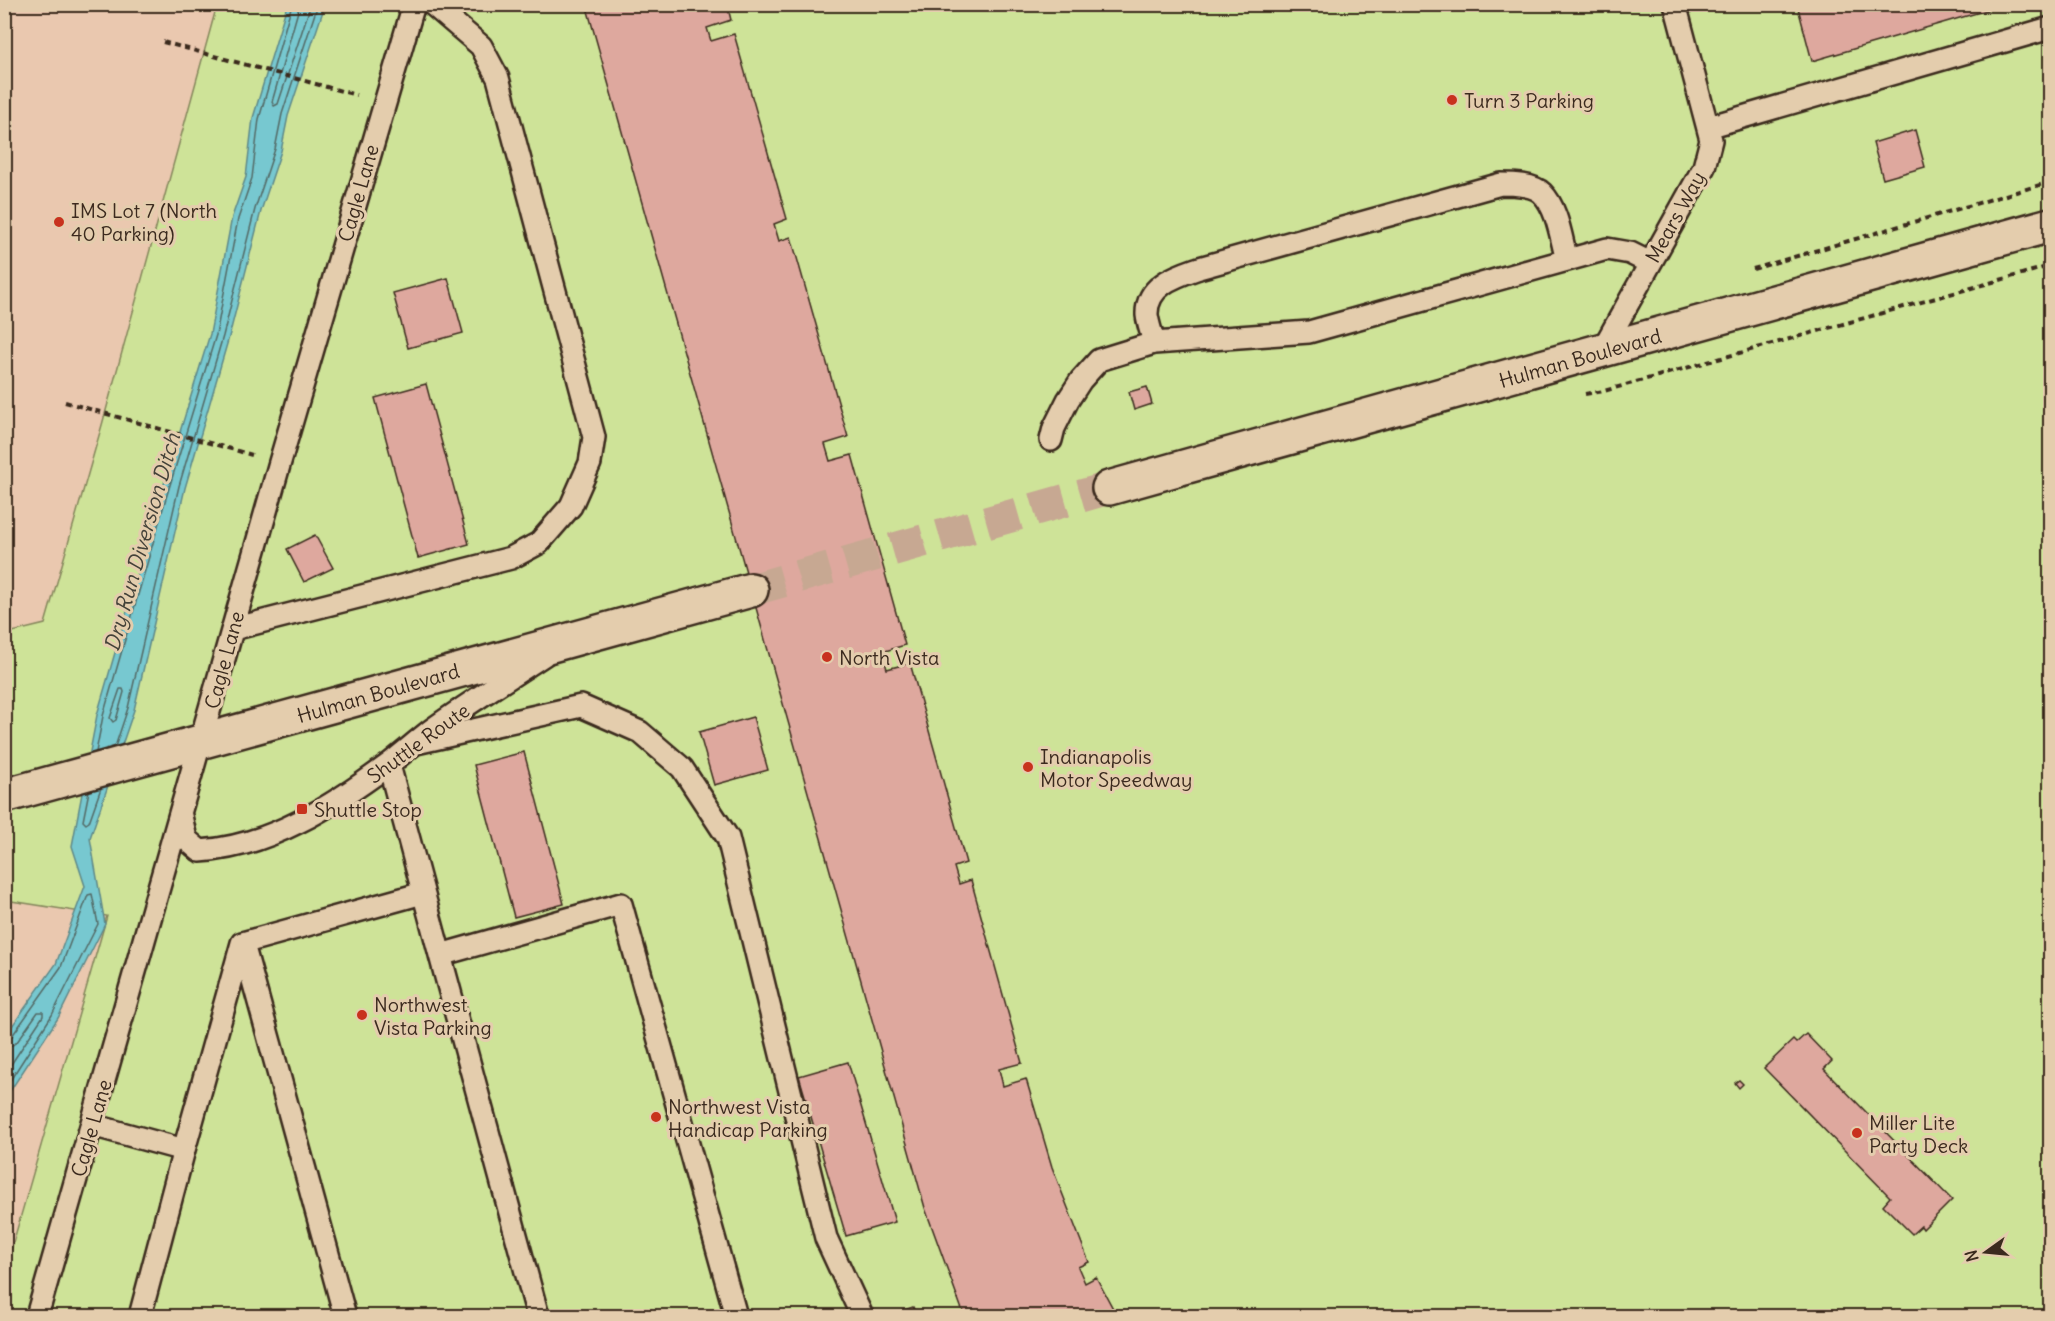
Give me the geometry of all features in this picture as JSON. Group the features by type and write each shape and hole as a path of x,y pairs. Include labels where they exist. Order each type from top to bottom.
{"street":[{"name":"Hulman Boulevard","path":"1109,488 2050,225"},
{"name":"Hulman Boulevard","path":"10,794 751,590"}],"lane":[{"name":"Cagle Lane","path":"37,1317 414,4"},
{"path":"233,629 512,558 539,543 571,506 590,463 594,437 498,78 481,46 432,4"},
{"name":"Mears Way","path":"1601,352 1704,167 1711,140 1675,4"},
{"path":"1708,127 2050,28"},
{"path":"1154,343 1147,316 1149,300 1159,286 1176,276 1501,184 1521,185 1541,191 1553,211 1567,260"},
{"path":"1051,440 1054,428 1068,400 1081,380 1099,360 1154,343 1309,332 1607,249 1630,253 1650,263"},
{"name":"Shuttle Route","path":"180,815 186,838 200,851 225,849 260,838 302,820 344,796 416,743 567,640"},
{"path":"416,743 581,706 640,732 682,768 728,838 826,1238 862,1317"},
{"path":"389,765 538,1317"},
{"path":"242,943 423,893"},
{"path":"440,955 621,904 736,1317"},
{"path":"140,1317 242,943"},
{"path":"242,943 345,1317"},
{"path":"92,1125 184,1149"}],"path":[{"path":"163,42 348,93"},
{"path":"65,402 243,452"}],"green space":[{"name":"Indianapolis Motor Speedway","path":"217,5 2050,5 2050,1316 5,1316 5,1271 107,916 5,900 4,634 45,624"}],"water":[{"path":"287,5 325,5 288,116 281,151 261,211 229,337 185,488 134,710 90,838 105,924 58,1018 10,1091 5,1109 5,1036 56,964 85,886 72,846 97,715 210,334 232,217 246,177 253,118"}],"building":[{"name":"North Vista","path":"586,4 727,4 731,20 707,28 711,41 734,34 787,219 774,224 779,241 791,237 848,437 825,444 830,461 852,455 905,645 882,652 887,669 910,663 966,863 954,867 959,884 971,880 1022,1063 999,1069 1003,1086 1026,1079 1052,1167 1089,1262 1078,1267 1085,1283 1096,1277 1117,1316 966,1316 961,1307 925,1208"},
{"path":"1797,4 1993,4 1994,8 1812,61"},
{"path":"1915,130 1925,167 1883,179 1873,143"},
{"path":"448,278 463,333 408,348 393,293"},
{"path":"426,384 469,544 418,558 375,398"},
{"path":"1147,387 1152,404 1134,410 1129,392"},
{"path":"315,535 333,568 304,582 287,549"},
{"path":"753,717 768,770 714,785 699,732"},
{"path":"524,752 564,904 514,917 474,765"},
{"name":"Miller Lite Party Deck","path":"1806,1034 1832,1061 1824,1069 1952,1200 1923,1229 1921,1226 1912,1234 1883,1205 1890,1197 1764,1068 1793,1040 1796,1043"},
{"path":"848,1062 895,1222 846,1236 799,1076"},
{"path":"1739,1080 1743,1084 1739,1088 1735,1083"},
{"path":"913,1307 917,1316 888,1316"}],"tunnel":[{"path":"751,590 1109,488"}],"place":[{"name":"Turn 3 Parking","path":"1452,100"},
{"name":"IMS Lot 7 (North 40 Parking)","path":"59,222"},
{"name":"North Vista","path":"827,657"},
{"name":"Indianapolis Motor Speedway","path":"1028,767"},
{"name":"Shuttle Stop","path":"302,809"},
{"name":"Northwest Vista Parking","path":"362,1015"},
{"name":"Northwest Vista Handicap Parking","path":"656,1117"},
{"name":"Miller Lite Party Deck","path":"1857,1133"}],"water label":[{"name":"Dry Run Diversion Ditch","path":"142,542"}]}
